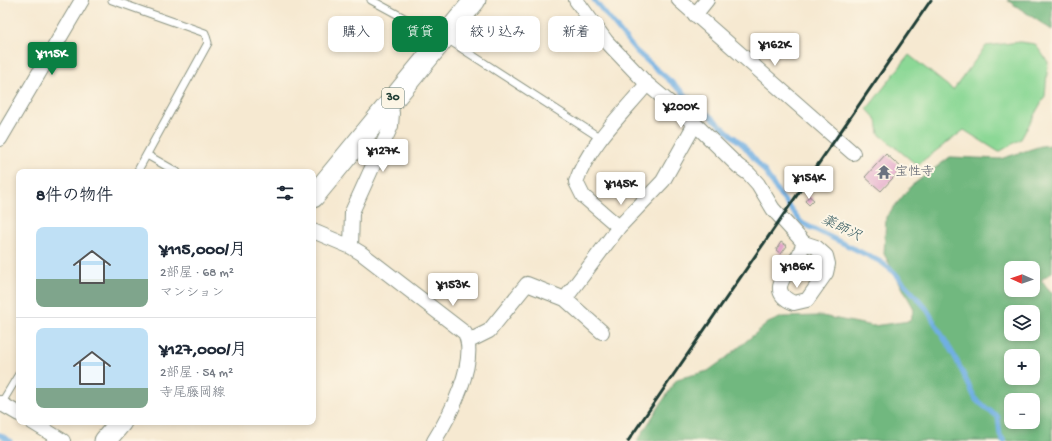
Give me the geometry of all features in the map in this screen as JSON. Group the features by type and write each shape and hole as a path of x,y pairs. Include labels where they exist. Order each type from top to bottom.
{"main road":[{"name":"30","path":"448,32 475,0"},
{"name":"30","path":"316,193 432,52"},
{"path":"105,441 118,425"}],"street":[{"path":"0,139 82,0"},
{"path":"576,0 606,41 647,84 695,124 738,166 749,174 758,184 773,209 804,243"},
{"path":"679,0 853,153"},
{"path":"696,15 707,0"},
{"path":"620,227 583,196 576,182 581,168 602,139 647,84"},
{"path":"351,247 352,212 391,126 392,113 389,103"},
{"path":"565,299 620,227 663,181 695,124"},
{"path":"316,232 351,247 465,333 468,341 469,357 467,370 442,428 434,441"},
{"path":"468,341 489,331 526,284 565,299 602,332"},
{"path":"1,404 16,412"},
{"path":"37,425 63,441"}],"lane":[{"path":"112,0 205,33 208,43 138,169"},
{"path":"371,0 400,16"},
{"path":"448,40 602,139"},
{"path":"147,155 173,169"},
{"path":"1,404 16,379"}],"green space":[{"path":"1007,0 1052,0 1052,30"},
{"path":"1020,42 1035,44 1048,62 1045,96 1021,139 999,152 964,130 917,165 879,134 877,120 867,109 909,55 953,90 986,46"},
{"path":"1052,145 1052,272 1041,280 1052,293 1052,441 637,441 677,379 708,371 768,323 782,317 822,316 873,326 910,321 914,309 884,254 886,217 911,186 950,157 1000,159 1041,146"}],"building":[{"name":"宝性寺","path":"886,154 902,168 881,191 865,177"},
{"path":"809,196 814,200 809,205 805,201"},
{"path":"781,242 787,246 781,254 776,250"}],"waterway":[{"name":"薬師沢","path":"594,0 636,51 743,145 766,173 779,194 802,223 881,262 894,272 926,308 956,359 976,400 998,417 1000,435 1004,441"},
{"path":"0,435 10,441"}],"railway":[{"path":"628,441 931,0"}],"place":[{"name":"宝性寺","path":"884,172"}]}
